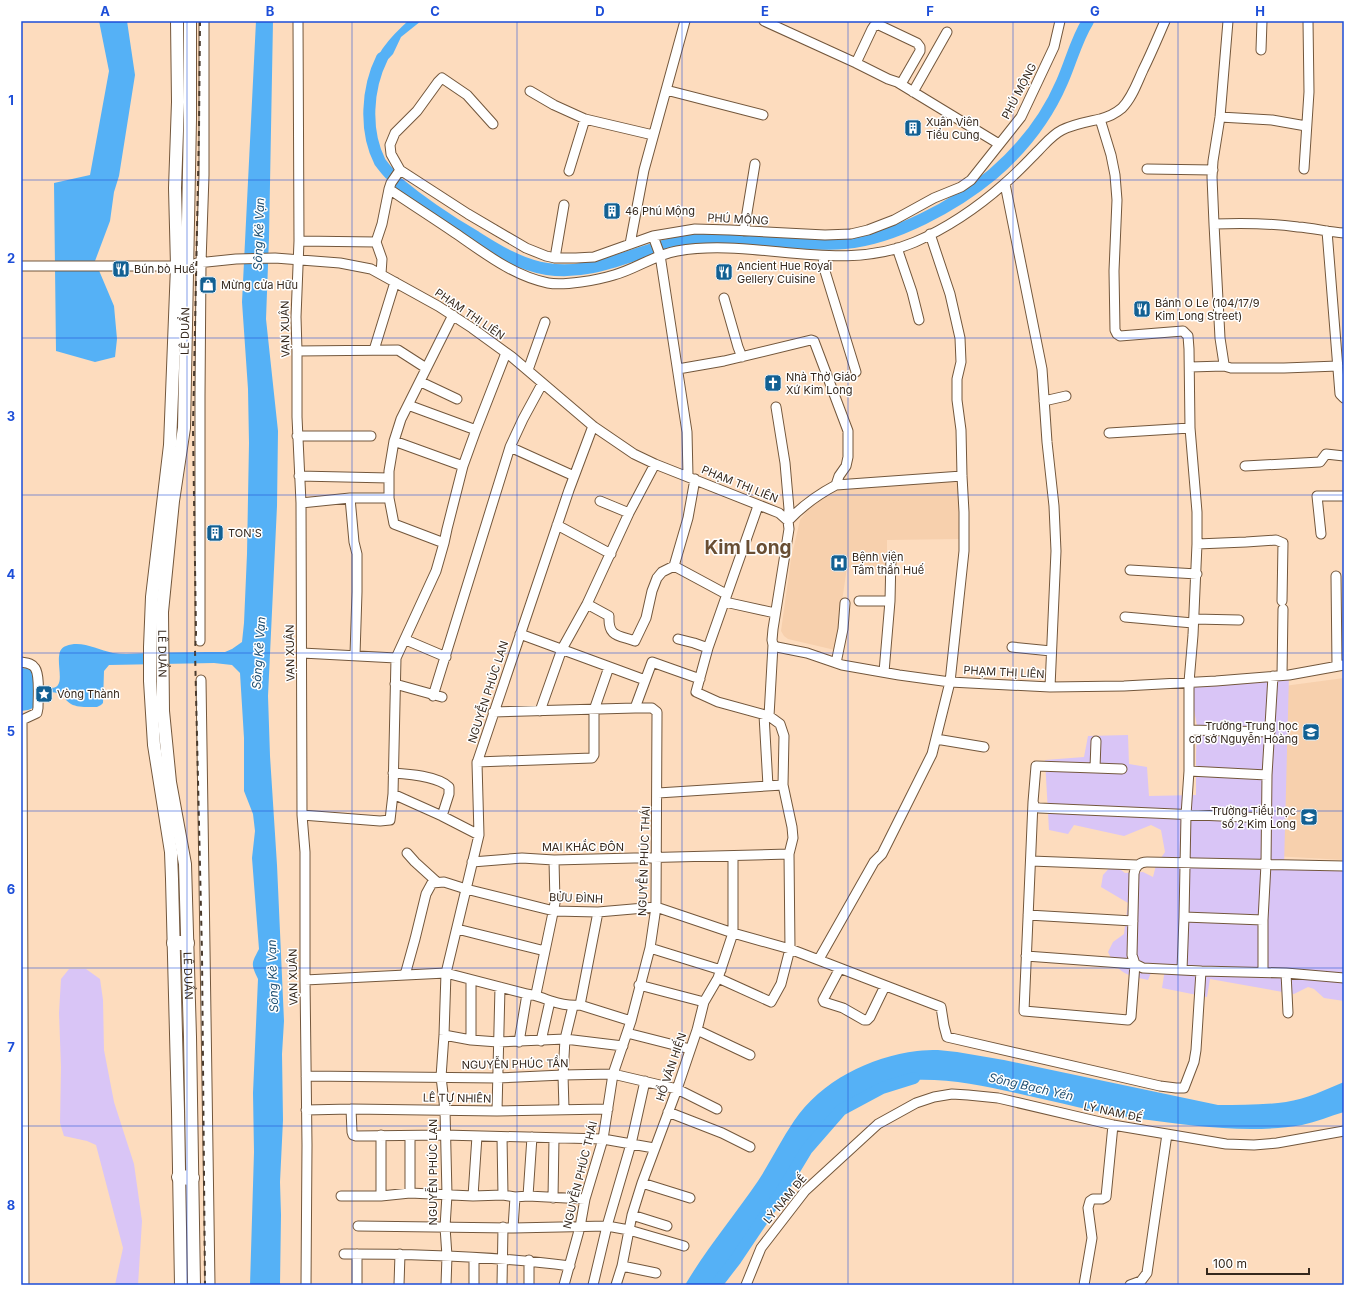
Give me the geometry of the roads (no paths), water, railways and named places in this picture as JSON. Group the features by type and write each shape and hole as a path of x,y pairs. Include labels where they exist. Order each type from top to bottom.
{"main road":[{"name":"LÊ DUẨN","path":"177,21 178,102 175,188 182,266"},
{"name":"LÊ DUẨN","path":"190,21 190,118 182,266 176,445 173,502 162,612 163,712 170,782 185,864 180,943 186,1177 194,1285"},
{"name":"LÊ DUẨN","path":"176,445 152,597 150,682 154,745 171,852 190,1037 181,1285"}],"street":[{"path":"200,641 201,263 204,175 204,21"},
{"name":"VẠN XUÂN","path":"298,21 299,241 296,317 298,351 297,436 300,503 302,653 302,815 305,852 306,1285"},
{"path":"630,244 644,170 685,21"},
{"path":"764,21 901,84 999,144"},
{"name":"PHÚ MỘNG","path":"400,170 516,243 540,255 555,258 594,257 630,244 695,229 825,235 851,234 868,230 894,220 934,198 961,187 977,174 999,144 1017,124 1025,110 1054,47 1060,21"},
{"path":"389,189 493,259 515,271 545,282 561,283 584,281 615,275 660,253 707,247 741,248 823,256 865,254 898,248 914,242 958,219 990,196 1005,184 1048,140 1060,131 1116,113 1127,101 1134,89 1165,21"},
{"path":"1224,366 1220,338 1214,224 1213,170 1220,117 1228,21"},
{"path":"1261,50 1262,21"},
{"path":"1304,169 1309,92 1308,21"},
{"path":"856,63 874,26 879,26 917,43 920,47 920,51 901,84"},
{"path":"913,92 947,32"},
{"path":"381,274 382,259 376,242 382,224 391,183 400,170 391,154 390,145 395,133 417,111 442,78 467,96 493,124"},
{"path":"666,90 764,116"},
{"path":"530,91 554,105 585,119 653,135"},
{"path":"1220,117 1272,120 1306,126"},
{"path":"569,171 585,119"},
{"path":"1100,119 1111,154 1116,181 1117,200 1114,271 1115,330 1120,336 1183,331 1188,336 1190,367 1190,428 1197,544 1189,682 1189,771 1186,815 1186,863 1182,970"},
{"path":"744,231 755,164"},
{"path":"1147,169 1213,170"},
{"path":"1005,184 1042,370 1047,442 1054,506 1055,536 1050,687"},
{"path":"555,258 564,205"},
{"path":"1214,224 1266,224 1344,233"},
{"path":"1327,231 1340,394 1344,398"},
{"path":"819,959 874,862 882,854 892,836 932,754 950,682 964,551 961,430 957,400 957,379 961,362 960,338 950,294 930,234"},
{"path":"587,604 609,616 609,627 612,633 635,641 646,618 652,591 657,578 662,572 674,566 688,518 692,478 687,432 660,253 654,239"},
{"path":"299,241 376,242"},
{"path":"898,248 919,320"},
{"path":"823,256 824,268 856,372"},
{"name":"PHẠM THỊ LIÊN","path":"21,266 182,266 236,259 275,258 340,263 371,269 434,303 506,352 593,426 634,454 655,464 779,514 788,520"},
{"path":"374,350 395,282"},
{"path":"724,298 742,357"},
{"path":"444,543 394,524 389,498 389,471 394,441 401,419 421,382 426,368 453,315"},
{"path":"528,370 544,322"},
{"path":"678,369 742,357 811,340 814,341 848,432 848,457 846,466 839,476 836,485"},
{"path":"298,351 398,350 426,368"},
{"path":"302,815 380,821 390,820 394,772 396,658 406,640 436,571 463,466 506,352"},
{"path":"1190,367 1224,366 1231,368 1284,368 1338,366"},
{"path":"421,382 456,399"},
{"path":"395,684 438,697 446,657 510,447 542,384"},
{"path":"1044,400 1066,396"},
{"path":"408,405 476,430"},
{"path":"768,786 766,716 773,645 772,640 789,529 789,509 785,463 776,407"},
{"name":"NGUYỄN PHÚC LAN","path":"446,1285 447,1256 445,1227 447,1195 444,1135 445,1110 441,1076 446,973 479,835 477,762 574,476 593,426"},
{"path":"1108,433 1190,428"},
{"path":"297,436 371,436"},
{"path":"394,441 463,466"},
{"path":"510,447 574,476"},
{"path":"1245,466 1320,462 1326,454 1344,456"},
{"path":"540,711 562,649 587,604 629,513 655,464"},
{"path":"299,476 389,478"},
{"path":"788,520 800,508 820,493 836,485 962,476"},
{"path":"1321,534 1317,496 1344,496"},
{"path":"300,503 350,498 389,498"},
{"path":"350,498 354,542 357,554 355,655"},
{"path":"600,501 629,513"},
{"path":"650,948 719,974 771,1002 781,984 790,949 789,854 793,838 783,785 784,736 780,724 766,716 718,702 696,692 708,648 758,506"},
{"path":"557,526 611,554"},
{"path":"1197,544 1276,540 1283,543 1282,605 1278,675 1270,732 1267,775 1263,972"},
{"path":"884,672 890,601 891,556"},
{"path":"674,566 726,598 775,613"},
{"path":"1130,570 1196,574"},
{"path":"1336,576 1340,665"},
{"path":"859,602 890,601"},
{"path":"836,662 843,629 845,603"},
{"path":"1125,617 1193,621 1239,620"},
{"path":"520,634 645,680"},
{"path":"678,639 708,648"},
{"path":"406,640 446,657"},
{"name":"PHẠM THỊ LIÊN","path":"773,645 787,650 807,653 842,665 884,672 950,682 1050,687 1124,686 1216,681 1278,675 1340,665"},
{"path":"1012,647 1051,651"},
{"path":"302,653 396,658"},
{"path":"21,662 29,663 38,673 37,713 22,720 21,806 24,1285"},
{"path":"635,708 652,662 700,679"},
{"path":"477,762 592,758 594,755 594,710 609,667"},
{"path":"201,680 210,1285"},
{"name":"NGUYỄN PHÚC THÁI","path":"493,712 635,708 652,708 657,712 658,793 656,907 650,948 639,985 631,1021 613,1074 603,1139 585,1198 580,1227 564,1285"},
{"path":"1189,730 1270,732"},
{"path":"936,739 984,747"},
{"path":"1095,768 1096,741"},
{"path":"1122,769 1036,766 1033,802 1024,1011 1124,1020 1128,1020 1131,1017 1135,964 1132,955 1134,874 1137,865"},
{"path":"1189,771 1267,775"},
{"path":"394,772 418,776 446,785 449,789 449,794 442,816"},
{"path":"658,793 783,785"},
{"path":"393,794 442,816 479,835"},
{"path":"1033,802 1035,807 1039,808 1266,818"},
{"path":"405,975 426,894 432,883 437,882 407,853"},
{"name":"MAI KHẮC ĐÔN","path":"472,862 522,858 554,860 789,854"},
{"name":"HỒ VĂN HIẾN","path":"616,1285 622,1266 632,1215 642,1183 677,1089 697,1030 704,1002 719,974 733,933 733,856"},
{"path":"519,1042 531,994 545,951 554,911 554,860"},
{"path":"1031,861 1137,865 1147,862 1344,866"},
{"name":"BỬU ĐÌNH","path":"437,882 444,882 554,911 598,912 656,907 733,933 819,959 941,1007 947,1037 1160,1086 1176,1088 1184,1088 1194,1062 1201,972"},
{"path":"564,1109 563,1074 565,1039 576,1005 598,912"},
{"path":"1028,915 1133,921"},
{"path":"1184,917 1263,920"},
{"path":"457,929 545,951"},
{"path":"1026,956 1135,964 1143,968 1201,972 1286,973 1344,978"},
{"path":"840,968 823,1000 824,1002 843,1008 864,1020 867,1020 870,1017 885,986"},
{"path":"305,980 446,973 531,994 550,1001 576,1005 631,1021"},
{"path":"1286,973 1288,1013"},
{"path":"471,980 471,1040"},
{"path":"639,985 704,1002"},
{"path":"497,1111 500,987"},
{"path":"541,1041 550,1001"},
{"path":"697,1030 750,1055"},
{"path":"627,1033 690,1050"},
{"path":"444,1035 471,1040 498,1042 565,1039 623,1046"},
{"path":"190,1037 207,1037"},
{"name":"NGUYỄN PHÚC TẦN","path":"306,1076 441,1076 497,1078 563,1074 613,1074 677,1089 717,1109"},
{"path":"593,1285 607,1226 631,1144 645,1081"},
{"name":"LÝ NAM ĐẾ","path":"746,1285 762,1248 805,1191 878,1124 916,1103 934,1097 952,1094 998,1098 1113,1125 1226,1144 1254,1145 1277,1143 1344,1131"},
{"path":"351,1109 352,1132 353,1135 356,1136 444,1135 603,1139 654,1148"},
{"name":"LÊ TỰ NHIÊN","path":"306,1110 351,1109 497,1111 608,1109"},
{"path":"668,1112 722,1133 750,1147"},
{"path":"1084,1285 1092,1238 1088,1205 1093,1199 1102,1199 1106,1197 1113,1125"},
{"path":"1130,1285 1141,1281 1147,1273 1168,1134"},
{"path":"380,1196 382,1135"},
{"path":"410,1136 410,1193"},
{"path":"473,1196 477,1136"},
{"path":"502,1137 502,1195"},
{"path":"528,1196 532,1137"},
{"path":"553,1198 554,1138"},
{"path":"642,1183 690,1198"},
{"path":"341,1196 380,1196 410,1193 585,1198"},
{"path":"502,1285 502,1259 515,1197"},
{"path":"632,1215 666,1226"},
{"path":"358,1226 508,1228 607,1226 629,1230 684,1246"},
{"path":"344,1254 400,1254 529,1260 570,1266"},
{"path":"357,1254 357,1285"},
{"path":"399,1285 400,1254"},
{"path":"474,1258 474,1285"},
{"path":"529,1260 529,1285"},
{"path":"622,1266 656,1273"}],"water":[{"path":"99,21 127,21 135,75 119,176 114,192 110,221 95,261 114,306 117,339 115,357 95,362 56,351 54,183 90,175 109,71"},
{"name":"Sông Kẻ Vạn","path":"256,21 273,21 266,319 278,431 277,506 268,696 284,1021 282,1054 283,1120 280,1182 280,1285 250,1285 254,1152 253,1093 258,979 253,963 259,949 252,858 255,831 253,814 244,791 244,738 240,673 232,665 214,663 109,665 104,671 103,703 97,707 77,706 68,702 61,694 50,692 50,688 54,688 58,685 60,676 59,658 62,648 72,644 84,645 113,653 123,654 225,652 242,642 247,554 249,443 248,389 242,302"},
{"path":"408,21 421,21 401,37 393,54 376,72 376,64 379,54 386,44"},
{"path":"21,668 32,669 35,674 35,704 33,708 21,711"},
{"path":"925,1050 938,1050 1004,1060 1218,1105 1261,1104 1293,1101 1344,1082 1344,1112 1307,1124 1282,1128 1222,1128 1125,1117 990,1087 963,1083 937,1080 910,1080 885,1085 861,1096 847,1106 828,1124 805,1154 720,1285 685,1285 711,1245 758,1181 794,1121 818,1094 848,1073 865,1065 899,1054"}],"waterway":[{"path":"398,183 436,212 510,257 547,269 583,269 670,244 701,239 740,238 825,244 864,240 884,235 924,219 978,186 1004,164 1033,132 1049,108 1062,82 1077,43 1088,21"},
{"path":"382,58 373,83 369,110 371,137 375,150 380,162 390,174"},
{"name":"Sông Bạch Yến","path":"716,1285 736,1259 781,1192 807,1149 841,1110 882,1088 914,1078"}],"railway":[{"path":"200,21 193,428 195,650 202,954 205,1285"}],"place":[{"name":"Xuân Viên Tiểu Cung","path":"913,128"},
{"name":"46 Phú Mộng","path":"612,211"},
{"name":"Bún bò Huế","path":"121,269"},
{"name":"Ancient Hue Royal Gellery Cuisine","path":"724,272"},
{"name":"Mừng cửa Hữu","path":"208,285"},
{"name":"Bánh O Le (104/17/9 Kim Long Street)","path":"1142,309"},
{"name":"Nhà Thờ Giáo Xứ Kim Long","path":"773,383"},
{"name":"TON'S","path":"215,533"},
{"name":"Bệnh viện Tâm thần Huế","path":"839,563"},
{"name":"Vòng Thành","path":"44,694"},
{"name":"Trường Trung học cơ sở Nguyễn Hoàng","path":"1311,732"},
{"name":"Trường Tiểu học số 2 Kim Long","path":"1309,817"}],"district":[{"name":"Kim Long","path":"748,547"}]}
